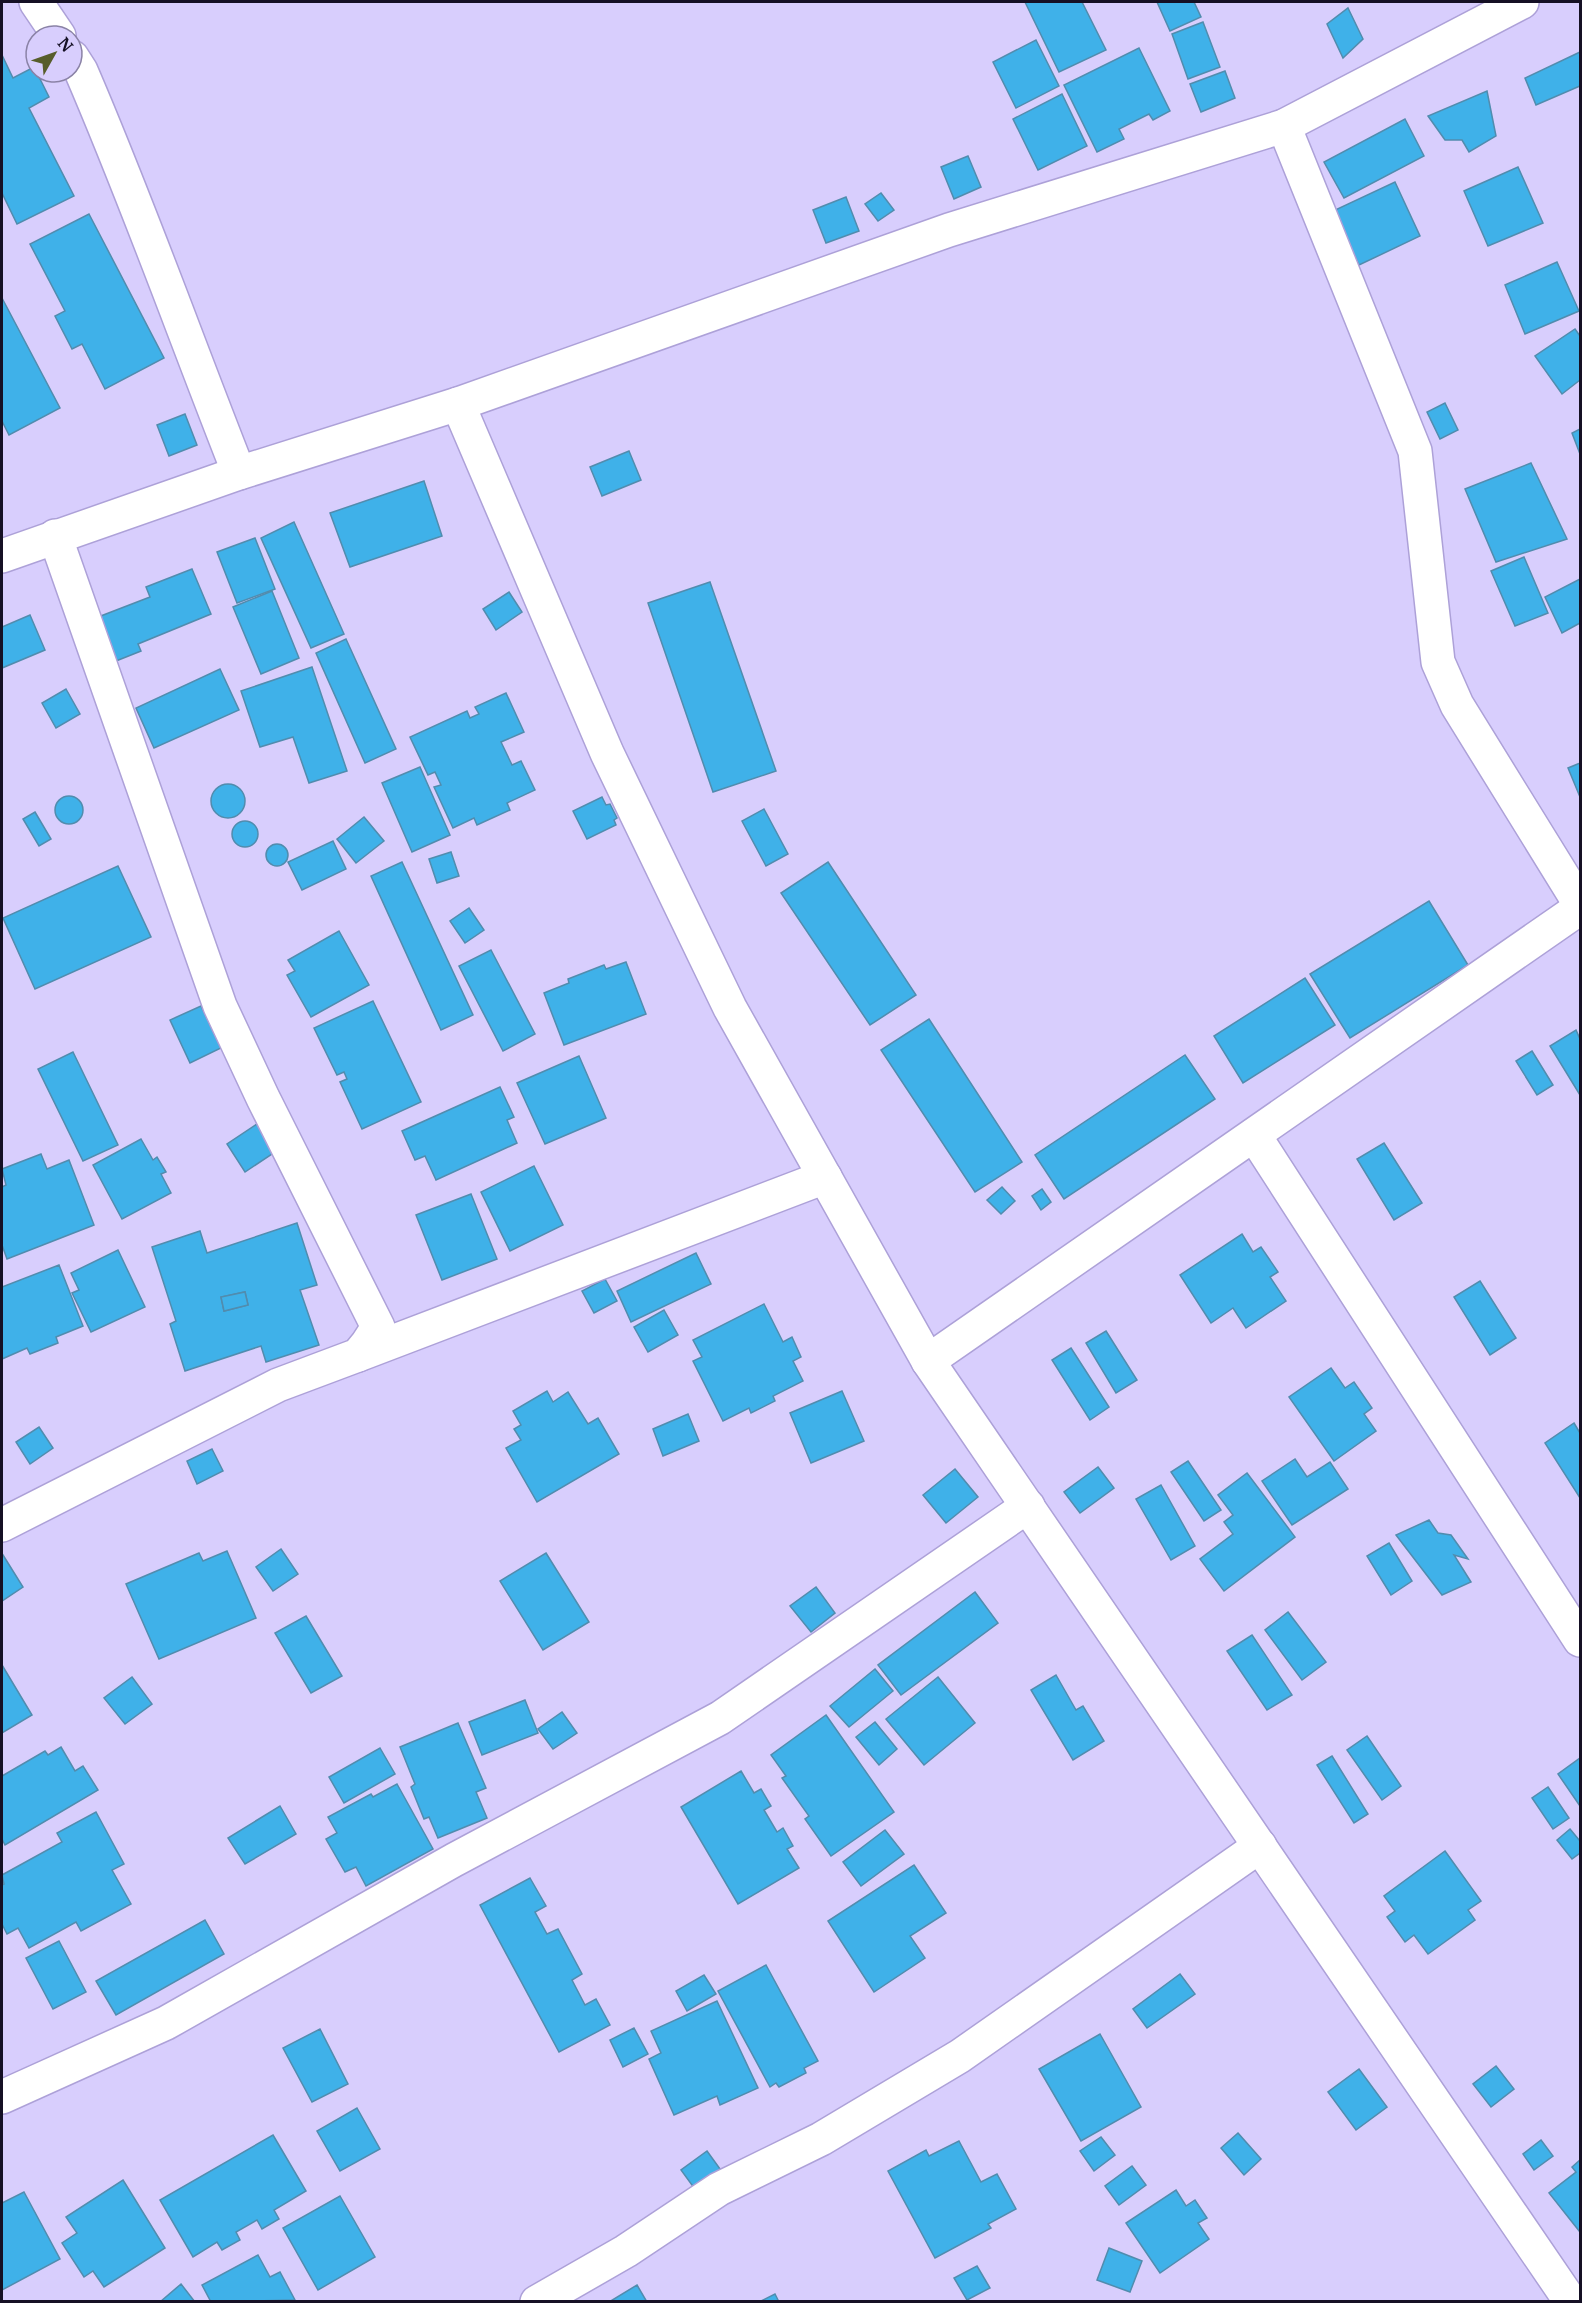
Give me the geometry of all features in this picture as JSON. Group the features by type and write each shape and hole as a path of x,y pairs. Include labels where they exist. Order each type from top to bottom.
{"street":[{"path":"36,2 51,24"},
{"path":"2,556 239,473 458,404 949,230 1284,126 1522,2"},
{"path":"84,78 120,163 239,473"},
{"path":"928,1361 1581,906 1457,705 1438,662 1415,451 1284,126"},
{"path":"458,404 607,753 730,1008 928,1361 1571,2301"},
{"path":"55,536 220,1006 263,1098 378,1327 358,1355"},
{"path":"1254,1136 1581,1640"},
{"path":"4,1518 278,1385 825,1177"},
{"path":"2,2097 166,2023 454,1860 720,1718 1028,1506"},
{"path":"537,2301 626,2251 719,2189 821,2139 960,2056 1260,1846"}],"building":[{"path":"1025,2 1082,2 1106,50 1059,72"},
{"path":"1157,2 1194,2 1201,17 1170,31"},
{"path":"1348,8 1363,39 1343,58 1327,24"},
{"path":"1203,22 1220,67 1188,79 1172,34"},
{"path":"1036,40 1059,86 1016,108 993,62"},
{"path":"1139,48 1170,111 1153,120 1149,114 1119,129 1124,139 1097,152 1064,85"},
{"path":"1580,52 1580,86 1536,105 1525,78"},
{"path":"2,55 13,78 24,72 24,84 42,84 49,97 29,108 74,196 17,224 2,193"},
{"path":"1225,71 1235,98 1201,112 1190,84"},
{"path":"1487,91 1496,136 1469,152 1462,140 1445,140 1428,116"},
{"path":"1062,94 1087,146 1038,170 1013,119"},
{"path":"1405,119 1424,156 1344,198 1324,162"},
{"path":"968,156 981,187 954,199 941,167"},
{"path":"1518,167 1543,223 1488,246 1464,191"},
{"path":"1395,182 1420,236 1359,265 1333,211"},
{"path":"881,193 894,210 878,221 865,204"},
{"path":"846,197 859,231 826,243 813,210"},
{"path":"89,214 164,358 105,389 82,344 72,349 55,316 65,311 30,244"},
{"path":"1557,262 1579,311 1525,334 1505,285"},
{"path":"2,298 60,408 9,435 2,421"},
{"path":"1575,329 1580,336 1580,380 1562,394 1535,356"},
{"path":"1445,403 1458,430 1440,439 1427,412"},
{"path":"185,414 197,445 169,456 157,425"},
{"path":"1580,429 1580,454 1572,433"},
{"path":"629,451 641,480 602,496 590,467"},
{"path":"1531,463 1567,539 1496,562 1465,489"},
{"path":"424,481 442,536 350,567 330,513"},
{"path":"294,522 344,634 311,648 261,538"},
{"path":"255,538 275,589 237,603 217,552"},
{"path":"1524,557 1548,613 1515,626 1491,571"},
{"path":"192,569 211,614 138,644 141,651 111,663 93,619 150,597 146,587"},
{"path":"1580,579 1580,623 1562,633 1545,597"},
{"path":"710,582 776,771 713,792 648,603"},
{"path":"272,591 299,658 261,674 233,607"},
{"path":"509,592 522,612 496,630 483,609"},
{"path":"30,615 45,650 2,668 2,627"},
{"path":"346,639 396,749 365,763 316,653"},
{"path":"312,667 347,771 309,783 293,737 260,747 241,691"},
{"path":"220,669 239,710 154,748 136,708"},
{"path":"66,689 80,714 56,728 42,703"},
{"path":"506,693 524,732 501,742 512,765 521,761 535,790 507,803 510,810 477,825 474,818 453,828 434,787 441,785 435,772 428,775 410,737 467,711 470,718 479,714 475,707"},
{"path":"1580,763 1580,797 1568,768"},
{"path":"420,767 450,835 412,852 382,783"},
{"path":"228,784 240,789 245,801 240,813 228,818 216,813 211,801 216,789"},
{"path":"69,796 79,800 83,810 79,820 69,824 59,820 55,810 59,800"},
{"path":"602,797 606,805 610,804 617,818 614,820 616,825 587,839 573,811"},
{"path":"764,809 788,854 766,866 742,821"},
{"path":"35,812 51,839 39,846 23,819"},
{"path":"364,817 384,841 356,863 337,839"},
{"path":"245,821 254,825 258,834 254,843 245,847 236,843 232,834 236,825"},
{"path":"333,841 346,869 302,890 288,862"},
{"path":"273,844 281,844 288,851 288,859 281,866 273,866 266,859 266,851"},
{"path":"451,852 459,876 437,883 429,859"},
{"path":"402,862 473,1015 441,1030 371,876"},
{"path":"828,862 916,995 870,1025 781,893"},
{"path":"118,866 151,937 35,989 3,918"},
{"path":"1429,901 1468,965 1350,1038 1310,974"},
{"path":"469,908 484,930 465,943 450,921"},
{"path":"339,931 369,985 311,1017 287,975 295,971 288,960"},
{"path":"491,950 535,1034 503,1051 459,966"},
{"path":"626,962 646,1014 564,1045 544,993 569,983 568,979 604,965 606,969"},
{"path":"1305,978 1335,1025 1243,1083 1214,1036"},
{"path":"373,1001 421,1102 362,1129 340,1082 347,1079 344,1072 337,1075 314,1028"},
{"path":"201,1006 221,1048 190,1063 170,1020"},
{"path":"929,1019 1022,1162 975,1192 881,1050"},
{"path":"1576,1030 1580,1039 1580,1095 1550,1046"},
{"path":"1532,1051 1553,1085 1537,1095 1516,1061"},
{"path":"73,1052 118,1145 83,1161 38,1069"},
{"path":"1185,1055 1215,1099 1064,1199 1035,1155"},
{"path":"579,1056 606,1118 545,1144 517,1083"},
{"path":"500,1087 514,1117 507,1120 517,1143 436,1180 425,1156 415,1160 402,1131"},
{"path":"260,1122 278,1150 245,1172 227,1144"},
{"path":"141,1139 153,1160 157,1157 166,1172 161,1174 171,1193 122,1219 93,1165"},
{"path":"1384,1143 1422,1203 1394,1220 1357,1159"},
{"path":"41,1154 47,1169 69,1160 94,1225 7,1259 2,1245 2,1187 6,1185 2,1169"},
{"path":"534,1166 563,1225 510,1251 481,1192"},
{"path":"1002,1187 1015,1201 1001,1214 987,1200"},
{"path":"1042,1189 1051,1202 1041,1210 1032,1196"},
{"path":"471,1194 497,1259 442,1280 416,1215"},
{"path":"297,1223 317,1285 300,1290 319,1345 266,1362 261,1346 185,1371 170,1324 176,1321 152,1247 200,1231 207,1253","holes":["245,1292 248,1305 224,1311 221,1297"]},
{"path":"1242,1234 1253,1252 1261,1247 1278,1272 1270,1277 1286,1301 1246,1328 1233,1308 1211,1323 1180,1275"},
{"path":"118,1250 145,1307 91,1332 72,1293 79,1290 71,1273"},
{"path":"696,1253 711,1284 631,1322 617,1291"},
{"path":"59,1265 83,1326 56,1337 58,1343 30,1354 27,1348 2,1359 2,1287"},
{"path":"605,1279 617,1301 594,1313 582,1291"},
{"path":"1480,1281 1516,1338 1490,1355 1454,1297"},
{"path":"245,1292 248,1305 224,1311 221,1297"},
{"path":"764,1304 783,1342 792,1337 801,1357 793,1361 803,1381 773,1396 775,1401 751,1413 749,1408 723,1421 693,1361 702,1357 693,1340"},
{"path":"664,1310 678,1335 648,1352 634,1327"},
{"path":"1106,1331 1137,1380 1116,1393 1086,1343"},
{"path":"1071,1348 1109,1407 1090,1420 1052,1360"},
{"path":"1331,1368 1345,1388 1354,1382 1372,1408 1364,1414 1376,1431 1334,1461 1289,1397"},
{"path":"547,1391 553,1402 568,1392 588,1424 598,1418 619,1454 537,1502 506,1448 521,1440 514,1429 521,1425 513,1411"},
{"path":"842,1391 864,1441 811,1463 790,1413"},
{"path":"688,1414 699,1441 663,1456 653,1429"},
{"path":"1574,1423 1580,1433 1580,1498 1545,1443"},
{"path":"39,1427 53,1448 30,1464 16,1442"},
{"path":"212,1449 223,1471 197,1484 187,1461"},
{"path":"1295,1459 1307,1477 1330,1462 1348,1489 1292,1525 1262,1481"},
{"path":"1188,1461 1221,1510 1204,1521 1171,1472"},
{"path":"1098,1467 1114,1488 1080,1513 1064,1492"},
{"path":"955,1469 978,1497 946,1523 923,1495"},
{"path":"1247,1473 1295,1537 1224,1591 1200,1559 1233,1534 1224,1522 1233,1515 1218,1495"},
{"path":"1161,1485 1195,1546 1171,1560 1136,1499"},
{"path":"1429,1520 1438,1533 1451,1535 1468,1559 1454,1555 1471,1582 1442,1595 1396,1535"},
{"path":"1389,1543 1412,1581 1391,1595 1367,1556"},
{"path":"281,1549 298,1574 273,1591 256,1567"},
{"path":"227,1551 256,1618 159,1659 126,1584 199,1553 203,1561"},
{"path":"546,1553 589,1622 543,1650 500,1581"},
{"path":"2,1556 23,1587 2,1601"},
{"path":"816,1587 835,1613 811,1632 790,1606"},
{"path":"975,1592 998,1623 901,1695 878,1665"},
{"path":"1288,1612 1326,1662 1302,1680 1265,1630"},
{"path":"306,1616 342,1676 311,1693 275,1633"},
{"path":"1252,1635 1292,1695 1267,1710 1227,1651"},
{"path":"2,1665 32,1715 2,1733"},
{"path":"875,1669 893,1691 849,1727 830,1706"},
{"path":"1056,1675 1076,1710 1083,1706 1104,1741 1073,1760 1031,1690"},
{"path":"132,1677 152,1704 125,1724 104,1698"},
{"path":"938,1677 975,1723 924,1765 886,1719"},
{"path":"525,1700 538,1733 482,1755 469,1722"},
{"path":"562,1712 577,1733 553,1749 538,1729"},
{"path":"826,1715 894,1812 831,1856 805,1819 809,1816 782,1778 786,1776 771,1755"},
{"path":"875,1722 897,1749 879,1765 856,1737"},
{"path":"458,1723 486,1788 476,1792 487,1818 438,1838 429,1817 424,1819 411,1787 415,1784 400,1747"},
{"path":"1367,1736 1401,1786 1382,1800 1347,1750"},
{"path":"61,1747 75,1771 83,1766 98,1790 5,1845 2,1839 2,1776 45,1751 48,1755"},
{"path":"380,1748 395,1774 344,1803 329,1777"},
{"path":"1332,1756 1368,1814 1354,1823 1317,1765"},
{"path":"1580,1758 1580,1806 1558,1774"},
{"path":"741,1771 754,1793 761,1789 771,1806 764,1810 777,1832 783,1828 793,1846 787,1849 799,1868 738,1904 681,1807"},
{"path":"397,1784 433,1849 366,1886 356,1867 345,1872 326,1839 337,1833 328,1817 371,1794 373,1797"},
{"path":"1548,1787 1569,1818 1553,1829 1532,1798"},
{"path":"280,1806 296,1834 245,1864 228,1838"},
{"path":"96,1812 124,1864 112,1870 131,1904 81,1931 76,1922 29,1948 18,1928 7,1934 2,1924 2,1885 4,1884 2,1875 62,1842 57,1833"},
{"path":"1570,1829 1580,1841 1580,1853 1572,1859 1557,1840"},
{"path":"885,1830 904,1854 861,1886 843,1862"},
{"path":"1445,1851 1481,1901 1468,1910 1475,1920 1428,1954 1414,1935 1405,1942 1387,1917 1395,1911 1384,1896"},
{"path":"914,1865 946,1913 910,1936 925,1958 874,1992 828,1921"},
{"path":"530,1878 546,1906 535,1912 547,1934 558,1929 582,1974 572,1980 585,2005 596,1999 610,2025 559,2052 480,1905"},
{"path":"205,1920 224,1954 116,2015 96,1981"},
{"path":"59,1941 86,1992 53,2009 26,1958"},
{"path":"766,1965 818,2061 804,2068 806,2073 779,2087 776,2083 770,2087 718,1991"},
{"path":"1180,1974 1195,1994 1147,2028 1133,2009"},
{"path":"704,1975 716,1994 687,2011 676,1991"},
{"path":"717,2001 758,2088 720,2105 717,2096 674,2115 649,2059 661,2053 651,2031"},
{"path":"634,2028 648,2054 623,2067 610,2040"},
{"path":"320,2029 348,2084 312,2102 283,2048"},
{"path":"1100,2034 1141,2107 1081,2141 1039,2069"},
{"path":"1496,2066 1514,2089 1491,2107 1473,2084"},
{"path":"1359,2069 1387,2107 1356,2130 1328,2092"},
{"path":"357,2108 380,2149 340,2171 317,2131"},
{"path":"1238,2133 1261,2159 1244,2175 1221,2148"},
{"path":"273,2135 306,2191 274,2210 279,2219 262,2229 257,2220 236,2232 240,2240 222,2250 217,2242 193,2257 160,2200"},
{"path":"1101,2137 1115,2155 1094,2171 1080,2151"},
{"path":"1541,2140 1553,2156 1534,2170 1523,2154"},
{"path":"959,2141 981,2182 997,2174 1016,2209 988,2224 991,2228 935,2258 888,2171 926,2150 929,2156"},
{"path":"707,2151 723,2173 697,2192 681,2170"},
{"path":"1580,2160 1580,2232 1549,2193 1576,2172 1572,2167"},
{"path":"1132,2166 1146,2185 1119,2205 1105,2186"},
{"path":"123,2180 165,2248 104,2287 93,2271 84,2277 62,2243 77,2233 66,2217"},
{"path":"1176,2190 1186,2206 1195,2200 1207,2218 1198,2223 1209,2239 1160,2273 1126,2223"},
{"path":"24,2192 60,2259 2,2290 2,2203"},
{"path":"340,2196 375,2257 318,2290 283,2228"},
{"path":"1109,2248 1142,2261 1130,2292 1097,2280"},
{"path":"258,2255 270,2277 280,2272 295,2300 211,2302 202,2285"},
{"path":"977,2266 990,2288 967,2300 954,2278"},
{"path":"181,2284 195,2302 160,2302"},
{"path":"637,2285 647,2302 609,2302"},
{"path":"775,2294 779,2302 759,2302"}]}
